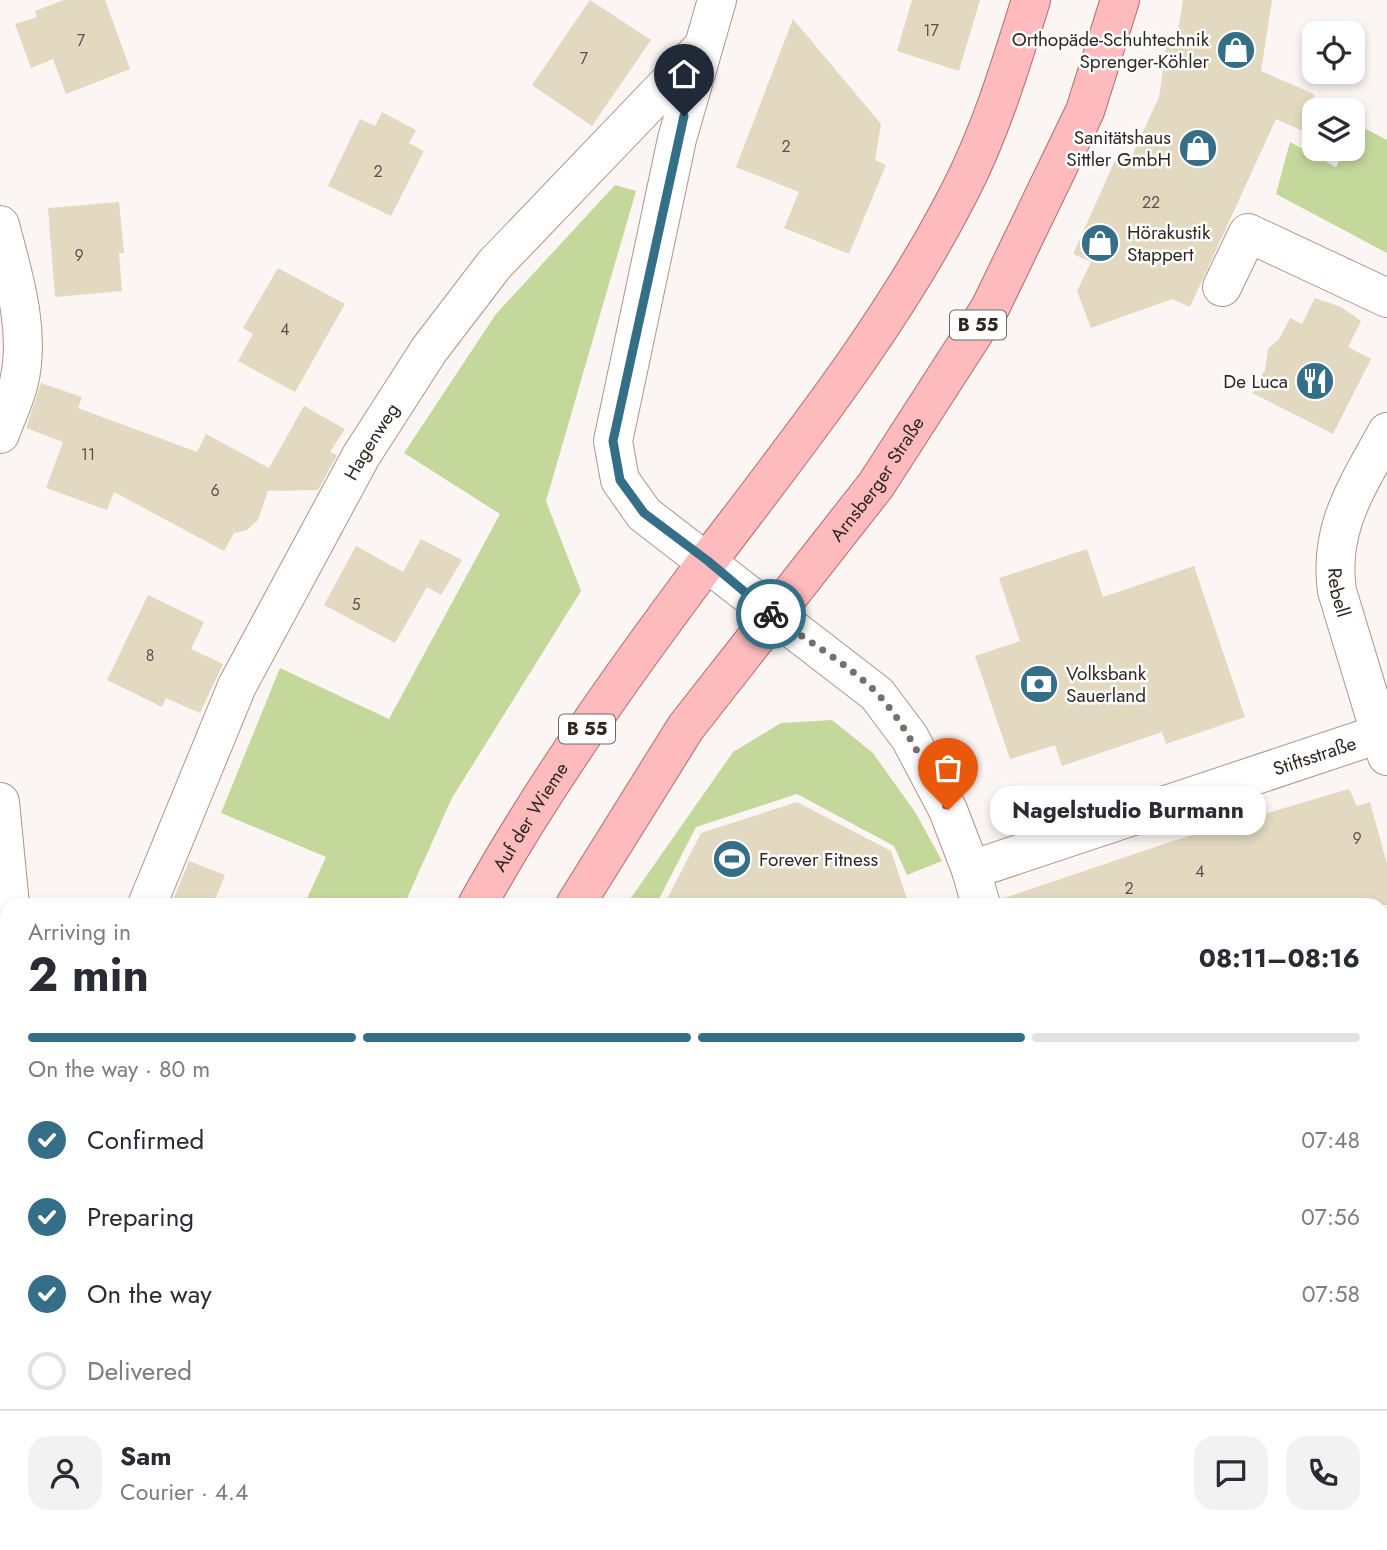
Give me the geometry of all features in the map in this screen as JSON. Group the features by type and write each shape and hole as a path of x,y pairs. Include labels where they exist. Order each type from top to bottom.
{"main road":[{"name":"B 55","path":"708,561 805,433 898,298 933,238 965,178 1009,73 1031,0"},
{"name":"Arnsberger Straße","path":"772,615 876,485 990,308 1085,111 1120,0"},
{"name":"Auf der Wieme","path":"481,898 522,824 620,680 708,561"},
{"name":"B 55","path":"580,898 686,727 772,615"}],"street":[{"path":"717,0 677,139 613,441 620,480 627,494 644,513 708,561 772,615 861,678 877,694 910,738 948,810 976,887"},
{"name":"Hagenweg","path":"150,898 237,686 361,456 429,350 494,265 704,47"},
{"path":"0,225 21,317 22,349 19,382 0,434"},
{"path":"1222,287 1248,233 1387,298"},
{"name":"Rebell","path":"1383,745 1337,591 1334,565 1337,536 1350,500 1387,432"},
{"name":"Stiftsstraße","path":"976,887 1383,745"},
{"path":"0,802 9,898"}],"green space":[{"path":"1365,129 1387,140 1387,253 1276,194 1290,142 1302,149 1302,161 1325,161 1336,167 1339,161 1365,161"},
{"path":"615,185 636,191 546,501 581,591 452,798 407,898 307,898 326,857 221,813 280,668 389,719 500,514 404,453 496,314"},
{"path":"832,720 873,753 915,812 942,861 907,875 894,846 797,794 696,827 660,898 631,898 733,752 781,723"}],"building":[{"path":"64,0 105,0 130,69 66,94 53,59 31,68 15,24 37,17 35,11"},
{"path":"590,0 651,40 592,126 532,85"},
{"path":"912,0 980,0 959,71 897,51"},
{"path":"1183,0 1272,0 1261,71 1314,94 1314,98 1302,98 1302,131 1276,119 1190,307 1172,299 1091,328 1077,291 1091,262 1073,254 1117,156 1129,162 1159,97 1168,36 1177,37"},
{"path":"793,19 881,124 875,160 886,165 849,254 784,228 799,192 736,167"},
{"path":"382,112 416,130 409,143 424,151 391,216 328,186 360,119 375,126"},
{"path":"119,202 124,253 119,253 122,291 55,297 48,208"},
{"path":"278,268 345,304 295,392 238,361 253,334 243,328"},
{"path":"1315,298 1341,307 1361,321 1348,347 1371,359 1333,434 1252,393 1265,370 1268,349 1279,339 1290,318 1302,324"},
{"path":"41,383 82,397 78,408 197,452 206,434 269,468 304,406 345,429 330,452 337,455 318,490 268,491 258,520 247,530 234,533 224,551 114,492 107,510 46,488 63,442 26,428"},
{"path":"421,539 462,560 441,595 427,587 395,643 324,605 356,546 403,572"},
{"path":"1087,549 1103,597 1194,566 1245,717 1166,744 1162,732 1062,766 1055,745 1010,759 975,656 1020,641 999,578"},
{"path":"148,595 204,622 191,649 223,664 200,713 166,698 162,707 107,680"},
{"path":"1349,789 1357,806 1370,802 1387,864 1387,898 1004,898 1173,841"},
{"path":"797,802 891,851 907,898 668,898 701,833"},
{"path":"189,861 225,875 216,898 174,898"}],"way so far":[{"path":"771,614 861,678 877,694 910,738 948,810"}],"place":[{"name":"Orthopäde-Schuhtechnik Sprenger-Köhler","path":"1236,50"},
{"name":"Sanitätshaus Sittler GmbH","path":"1198,148"},
{"name":"Hörakustik Stappert","path":"1100,243"},
{"name":"De Luca","path":"1315,381"},
{"name":"Volksbank Sauerland","path":"1039,684"},
{"name":"Nagelstudio Burmann","path":"948,810"},
{"name":"Forever Fitness","path":"732,859"}],"route":[{"path":"684,116 613,441 615,461 627,494 644,513 708,561 771,614"}]}
